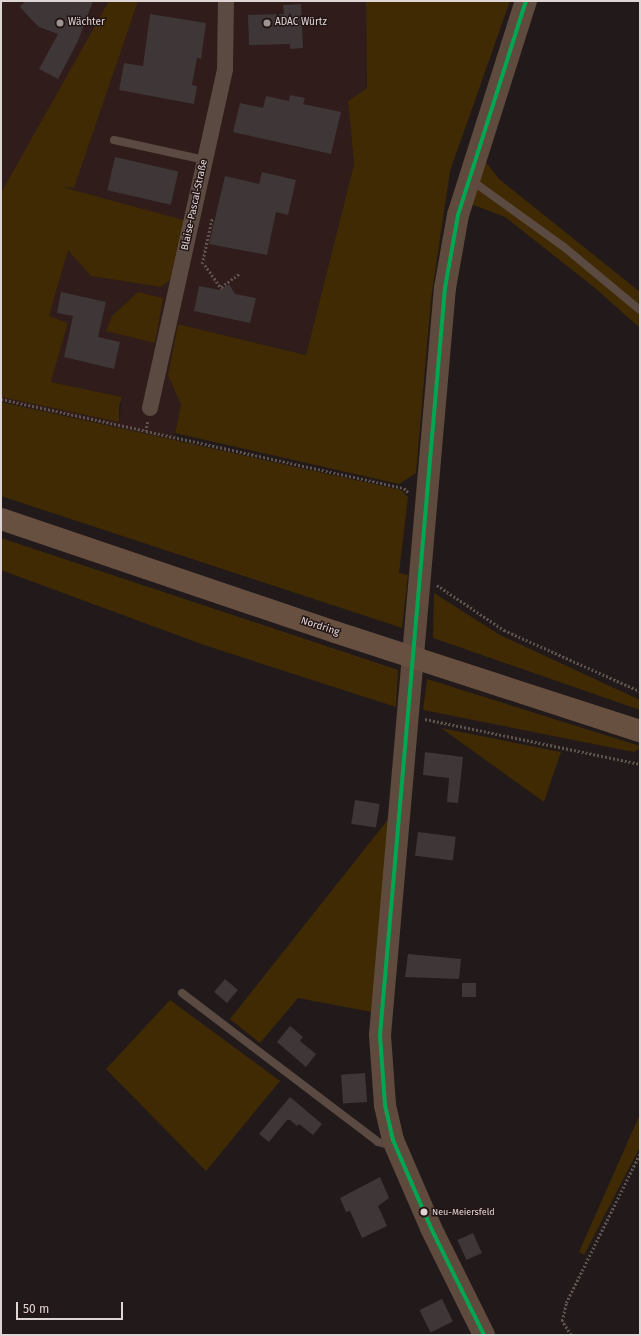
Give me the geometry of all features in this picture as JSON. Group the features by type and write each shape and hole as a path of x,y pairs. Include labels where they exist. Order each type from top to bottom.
{"main road":[{"path":"484,1335 395,1146 385,1105 380,1035 445,288 458,215 468,179 526,1"},
{"name":"Nordring","path":"1,519 335,632 640,731"}],"street":[{"name":"Blaise-Pascal-Straße","path":"150,408 225,69 226,1"}],"lane":[{"path":"114,140 205,160"},
{"path":"468,179 564,247 640,310"},
{"path":"182,993 378,1142 395,1146"}],"path":[{"path":"212,218 204,264 221,288 240,274"},
{"path":"1,399 404,488 410,496"},
{"path":"146,431 150,408"},
{"path":"420,580 442,590 504,630 640,691"},
{"path":"409,714 640,764"},
{"path":"571,1335 562,1321 566,1303 640,1153"}],"shaded area":[{"path":"1,1 366,1 367,88 348,101 354,164 306,355 178,324 168,375 181,405 173,440 1,401 1,397 119,422 122,397 51,382 68,323 49,316 68,250 161,287 170,280 184,220 59,187 1,327"},
{"path":"109,1 138,1 74,188 62,187 184,220 170,280 161,287 91,276 68,250 49,316 68,323 51,382 122,397 119,407 119,422 1,397 1,193"},
{"path":"366,1 510,1 450,171 431,299 416,473 399,484 175,433 181,405 168,375 178,324 306,355 354,164 348,101 367,88"},
{"path":"485,161 499,179 640,292 640,328 595,288 505,217 471,204"},
{"path":"138,292 163,298 155,343 106,331 112,316"},
{"path":"1,402 401,490 408,497 399,573 408,575 402,628 1,496"},
{"path":"1,538 398,670 396,707 204,645 1,570"},
{"path":"434,593 500,635 640,700 640,710 433,638"},
{"path":"427,679 640,746 640,748 634,752 423,710"},
{"path":"441,728 561,752 544,802"},
{"path":"390,817 372,1012 298,998 260,1043 230,1019"},
{"path":"170,1000 280,1081 206,1171 106,1069"},
{"path":"640,1114 640,1147 584,1255 579,1252"}],"building":[{"name":"Wächter","path":"25,1 93,1 78,41 58,79 39,69 58,34 39,27 31,19 20,7"},
{"name":"ADAC Würtz","path":"301,4 303,48 290,49 290,44 249,45 248,15 284,14 283,5"},
{"path":"150,14 206,23 201,59 197,58 192,85 197,86 194,104 119,90 124,63 143,66"},
{"path":"290,95 305,98 303,104 341,112 331,154 233,132 240,103 263,108 266,96 289,101"},
{"path":"115,157 178,172 171,205 107,190"},
{"path":"262,172 296,180 288,215 276,212 267,255 209,244 225,176 259,184"},
{"path":"229,284 235,294 256,298 250,323 194,311 199,286 220,290"},
{"path":"61,292 106,302 98,337 120,342 114,369 64,357 73,316 57,313"},
{"path":"425,752 463,757 458,803 447,802 449,778 423,775"},
{"path":"355,800 380,804 376,828 351,824"},
{"path":"418,832 456,837 453,860 415,856"},
{"path":"408,954 461,959 459,979 405,977"},
{"path":"225,979 238,990 227,1003 214,992"},
{"path":"462,983 476,983 476,997 462,997"},
{"path":"290,1026 303,1037 300,1041 316,1054 306,1067 277,1042"},
{"path":"365,1073 367,1102 343,1104 341,1075"},
{"path":"290,1097 322,1124 313,1135 299,1124 297,1126 290,1120 287,1120 269,1142 259,1134"},
{"path":"380,1177 389,1198 378,1206 387,1226 362,1238 350,1211 346,1212 340,1198"},
{"path":"473,1233 482,1253 466,1260 457,1240"},
{"path":"442,1299 453,1321 430,1332 420,1310"}],"transit line":[{"path":"484,1335 431,1228 393,1140 385,1105 380,1035 445,288 458,215 526,1"}],"place":[{"name":"Wächter","path":"60,23"},
{"name":"ADAC Würtz","path":"267,23"},
{"name":"Neu-Meiersfeld","path":"424,1212"}]}
